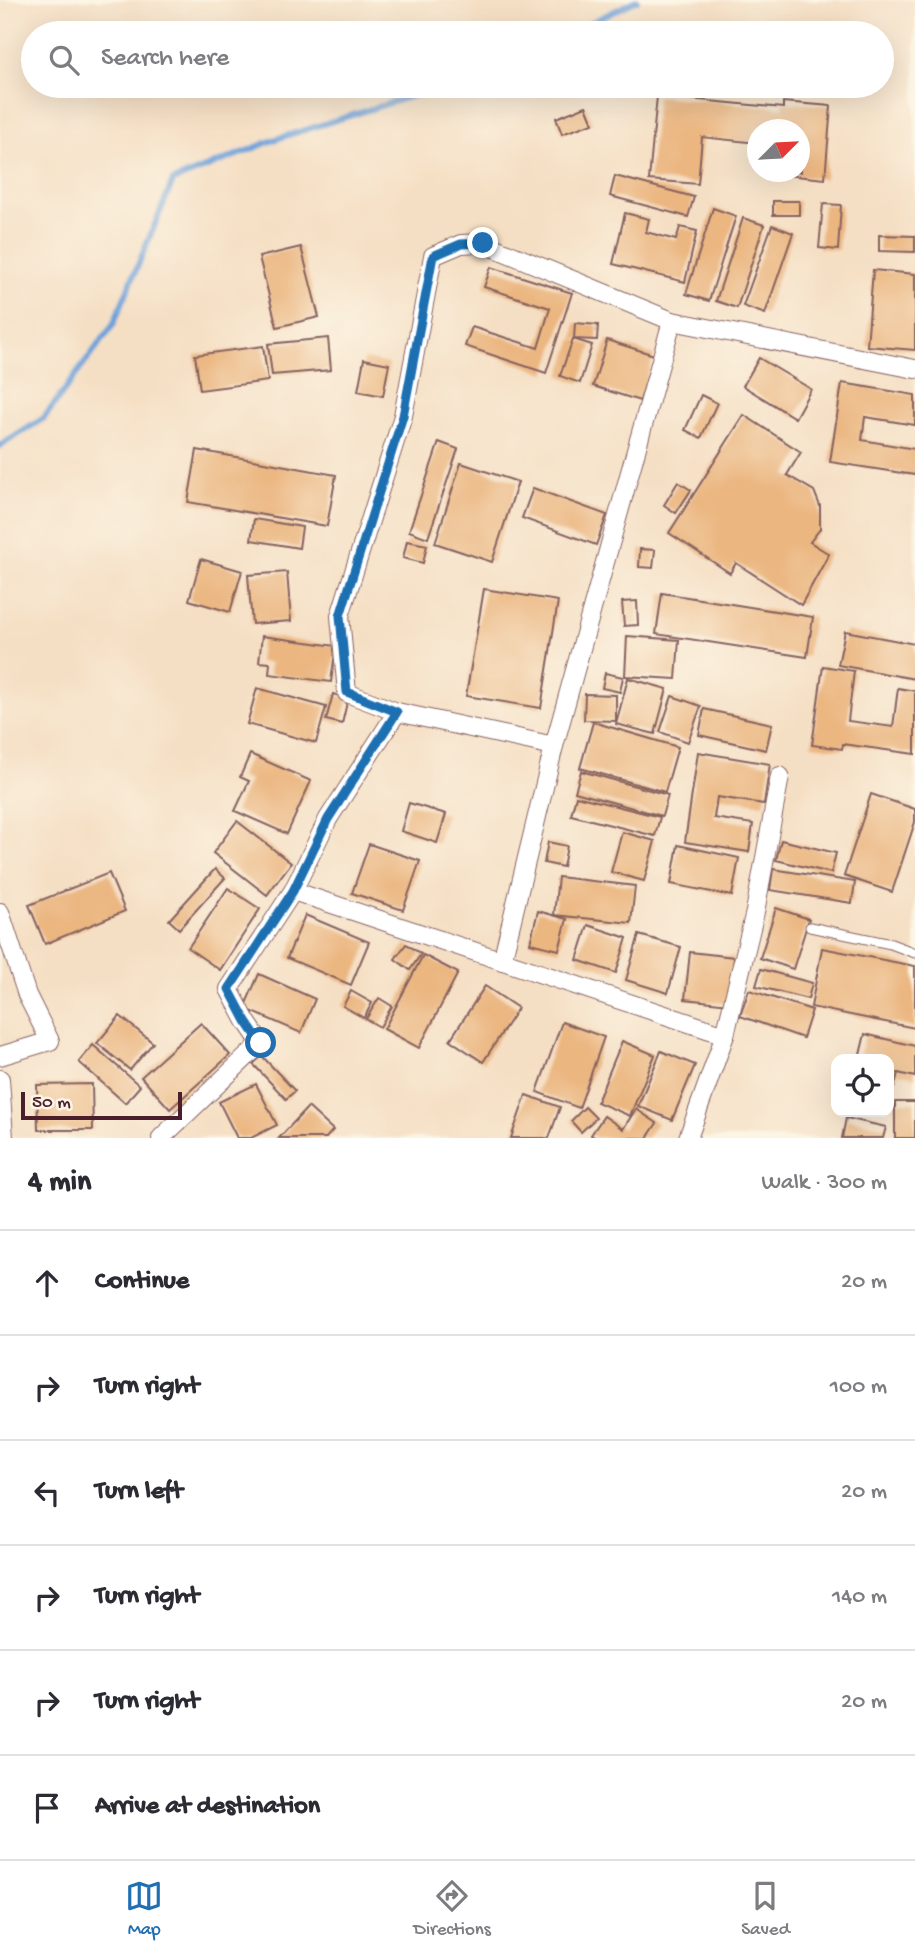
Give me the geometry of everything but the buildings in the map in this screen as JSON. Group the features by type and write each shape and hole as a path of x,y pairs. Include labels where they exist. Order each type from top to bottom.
{"street":[{"path":"554,746 397,712 347,692 340,616 403,416 433,256 461,244 483,243 672,321 915,369"},
{"path":"502,961 554,746 672,321"},
{"path":"161,1138 261,1043 229,989 293,891 328,819 397,712"},
{"path":"688,1138 725,1035 755,912 780,776"},
{"path":"293,891 725,1035"},
{"path":"0,912 27,995 50,1041 0,1056"},
{"path":"0,1079 4,1138"}],"lane":[{"path":"810,927 891,944 915,953"}],"waterway":[{"path":"594,21 637,0"},
{"path":"0,446 44,418 113,325 173,181 276,139 406,98"}],"route":[{"path":"261,1043 229,989 293,891 328,819 397,712 347,692 340,616 403,416 433,256 461,244 483,243"}]}
